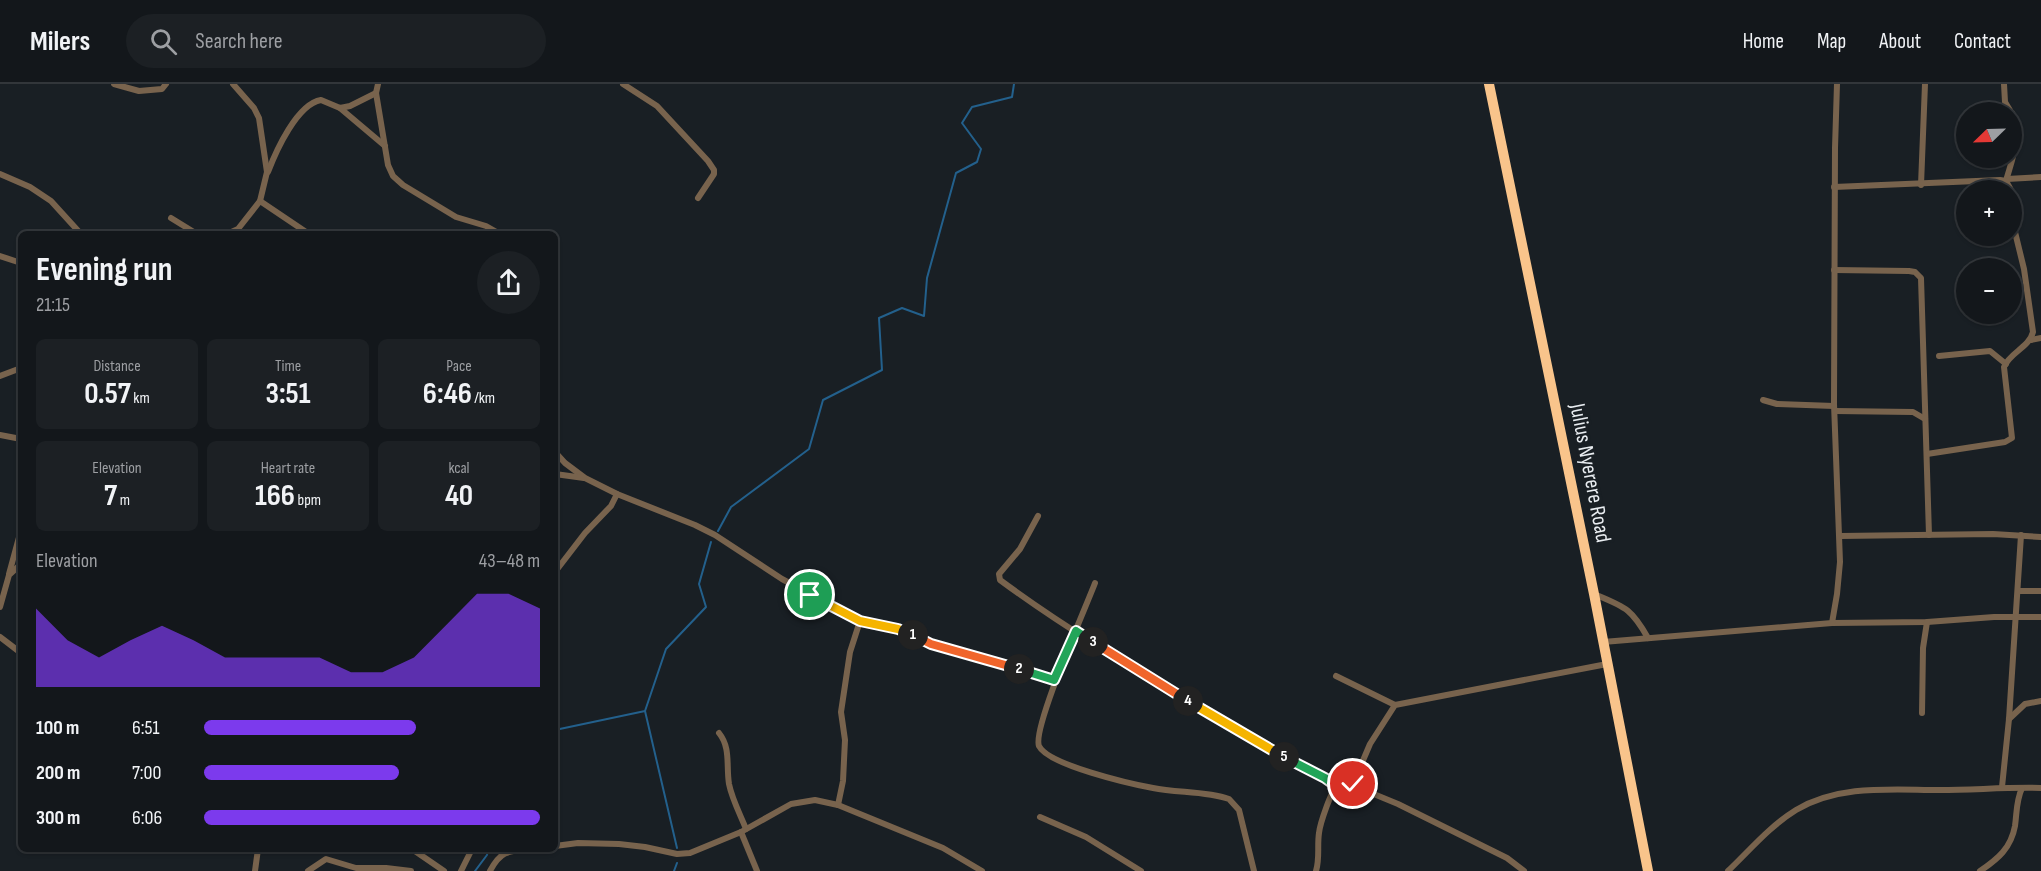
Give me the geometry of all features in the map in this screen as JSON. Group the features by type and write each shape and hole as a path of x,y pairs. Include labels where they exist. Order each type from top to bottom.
{"highway":[{"name":"Julius Nyerere Road","path":"1490,84 1648,871"}],"street":[{"path":"114,84 139,91 162,89 166,84"},
{"path":"233,84 254,108 259,118 267,172"},
{"path":"378,84 376,93 390,171 403,185 456,217 495,231"},
{"path":"623,84 657,106 708,160 714,174 698,198"},
{"path":"1832,623 1837,594 1840,536 1834,408 1834,188 1837,84"},
{"path":"1921,184 1925,84"},
{"path":"2004,84 2005,102"},
{"path":"340,108 350,106 376,93"},
{"path":"234,231 238,229 260,201 267,172 281,141 310,105 321,100 340,108 386,147"},
{"path":"2010,168 2007,180 2041,177"},
{"path":"0,174 30,187 51,201 78,231"},
{"path":"1834,188 1855,185 1956,182"},
{"path":"260,201 305,231"},
{"path":"171,218 192,231"},
{"path":"2018,246 2032,324 2031,340"},
{"path":"0,256 18,262"},
{"path":"1834,270 1909,271 1918,274 1920,278 1929,535"},
{"path":"1927,454 2005,442 2012,438 2005,380 2006,364 2008,359 2031,340 2041,338"},
{"path":"1939,356 1990,351 2006,364"},
{"path":"0,376 18,369"},
{"path":"1764,400 1777,404 1913,412 1926,419"},
{"path":"0,435 18,439"},
{"path":"558,455 585,478 617,494 715,535 782,579 860,621 898,629 931,644 1054,680"},
{"path":"558,474 585,478"},
{"path":"558,568 585,533 611,506 617,494"},
{"path":"1038,516 1020,549 1000,572 999,577 1032,603 1174,694 1336,786"},
{"path":"0,607 18,534"},
{"path":"1840,536 2041,537"},
{"path":"2002,787 2009,719 2020,536"},
{"path":"9,575 18,567"},
{"path":"1095,584 1054,680 1039,733 1040,748 1062,763 1124,783 1229,800 1239,810 1254,871"},
{"path":"2018,591 2041,591"},
{"path":"1594,594 1632,613 1648,638"},
{"path":"1603,642 1832,623 2041,617"},
{"path":"838,805 843,781 845,740 841,712 850,652 860,621"},
{"path":"1922,712 1922,658 1927,622"},
{"path":"0,637 18,651"},
{"path":"1336,676 1395,705 1607,664"},
{"path":"2009,719 2025,704 2041,700"},
{"path":"1353,784 1370,744 1395,705"},
{"path":"719,733 726,742 729,783 757,871"},
{"path":"1316,871 1319,857 1317,846 1319,830 1336,786 1340,783 1353,784 1398,804 1507,858 1523,871"},
{"path":"1728,871 1760,839 1797,810 1840,794 1880,788 1941,790 2041,788"},
{"path":"1980,871 1999,857 2010,842 2015,827 2016,804 2022,788"},
{"path":"558,846 578,843 619,844 677,854 690,853 744,830 791,804 814,800 838,805 944,848 982,871"},
{"path":"1040,817 1086,837 1141,871"},
{"path":"255,871 257,852"},
{"path":"416,852 444,871"},
{"path":"461,871 470,852"},
{"path":"490,871 495,861 505,853 511,852"},
{"path":"308,871 326,859 356,868 411,871"}],"waterway":[{"path":"718,531 731,507 809,449 823,400 882,370 879,318 902,308 924,316 927,278 956,173 977,162 981,149 962,123 972,107 1012,97 1014,84"},
{"path":"558,729 645,711 666,649 706,607 699,584 711,542"},
{"path":"645,711 677,848"},
{"path":"475,871 488,852"},
{"path":"674,871 677,863"}],"route":[{"path":"810,595 860,621 898,629 931,644 1054,680 1076,631 1174,694 1336,786 1340,783 1353,784"}]}
